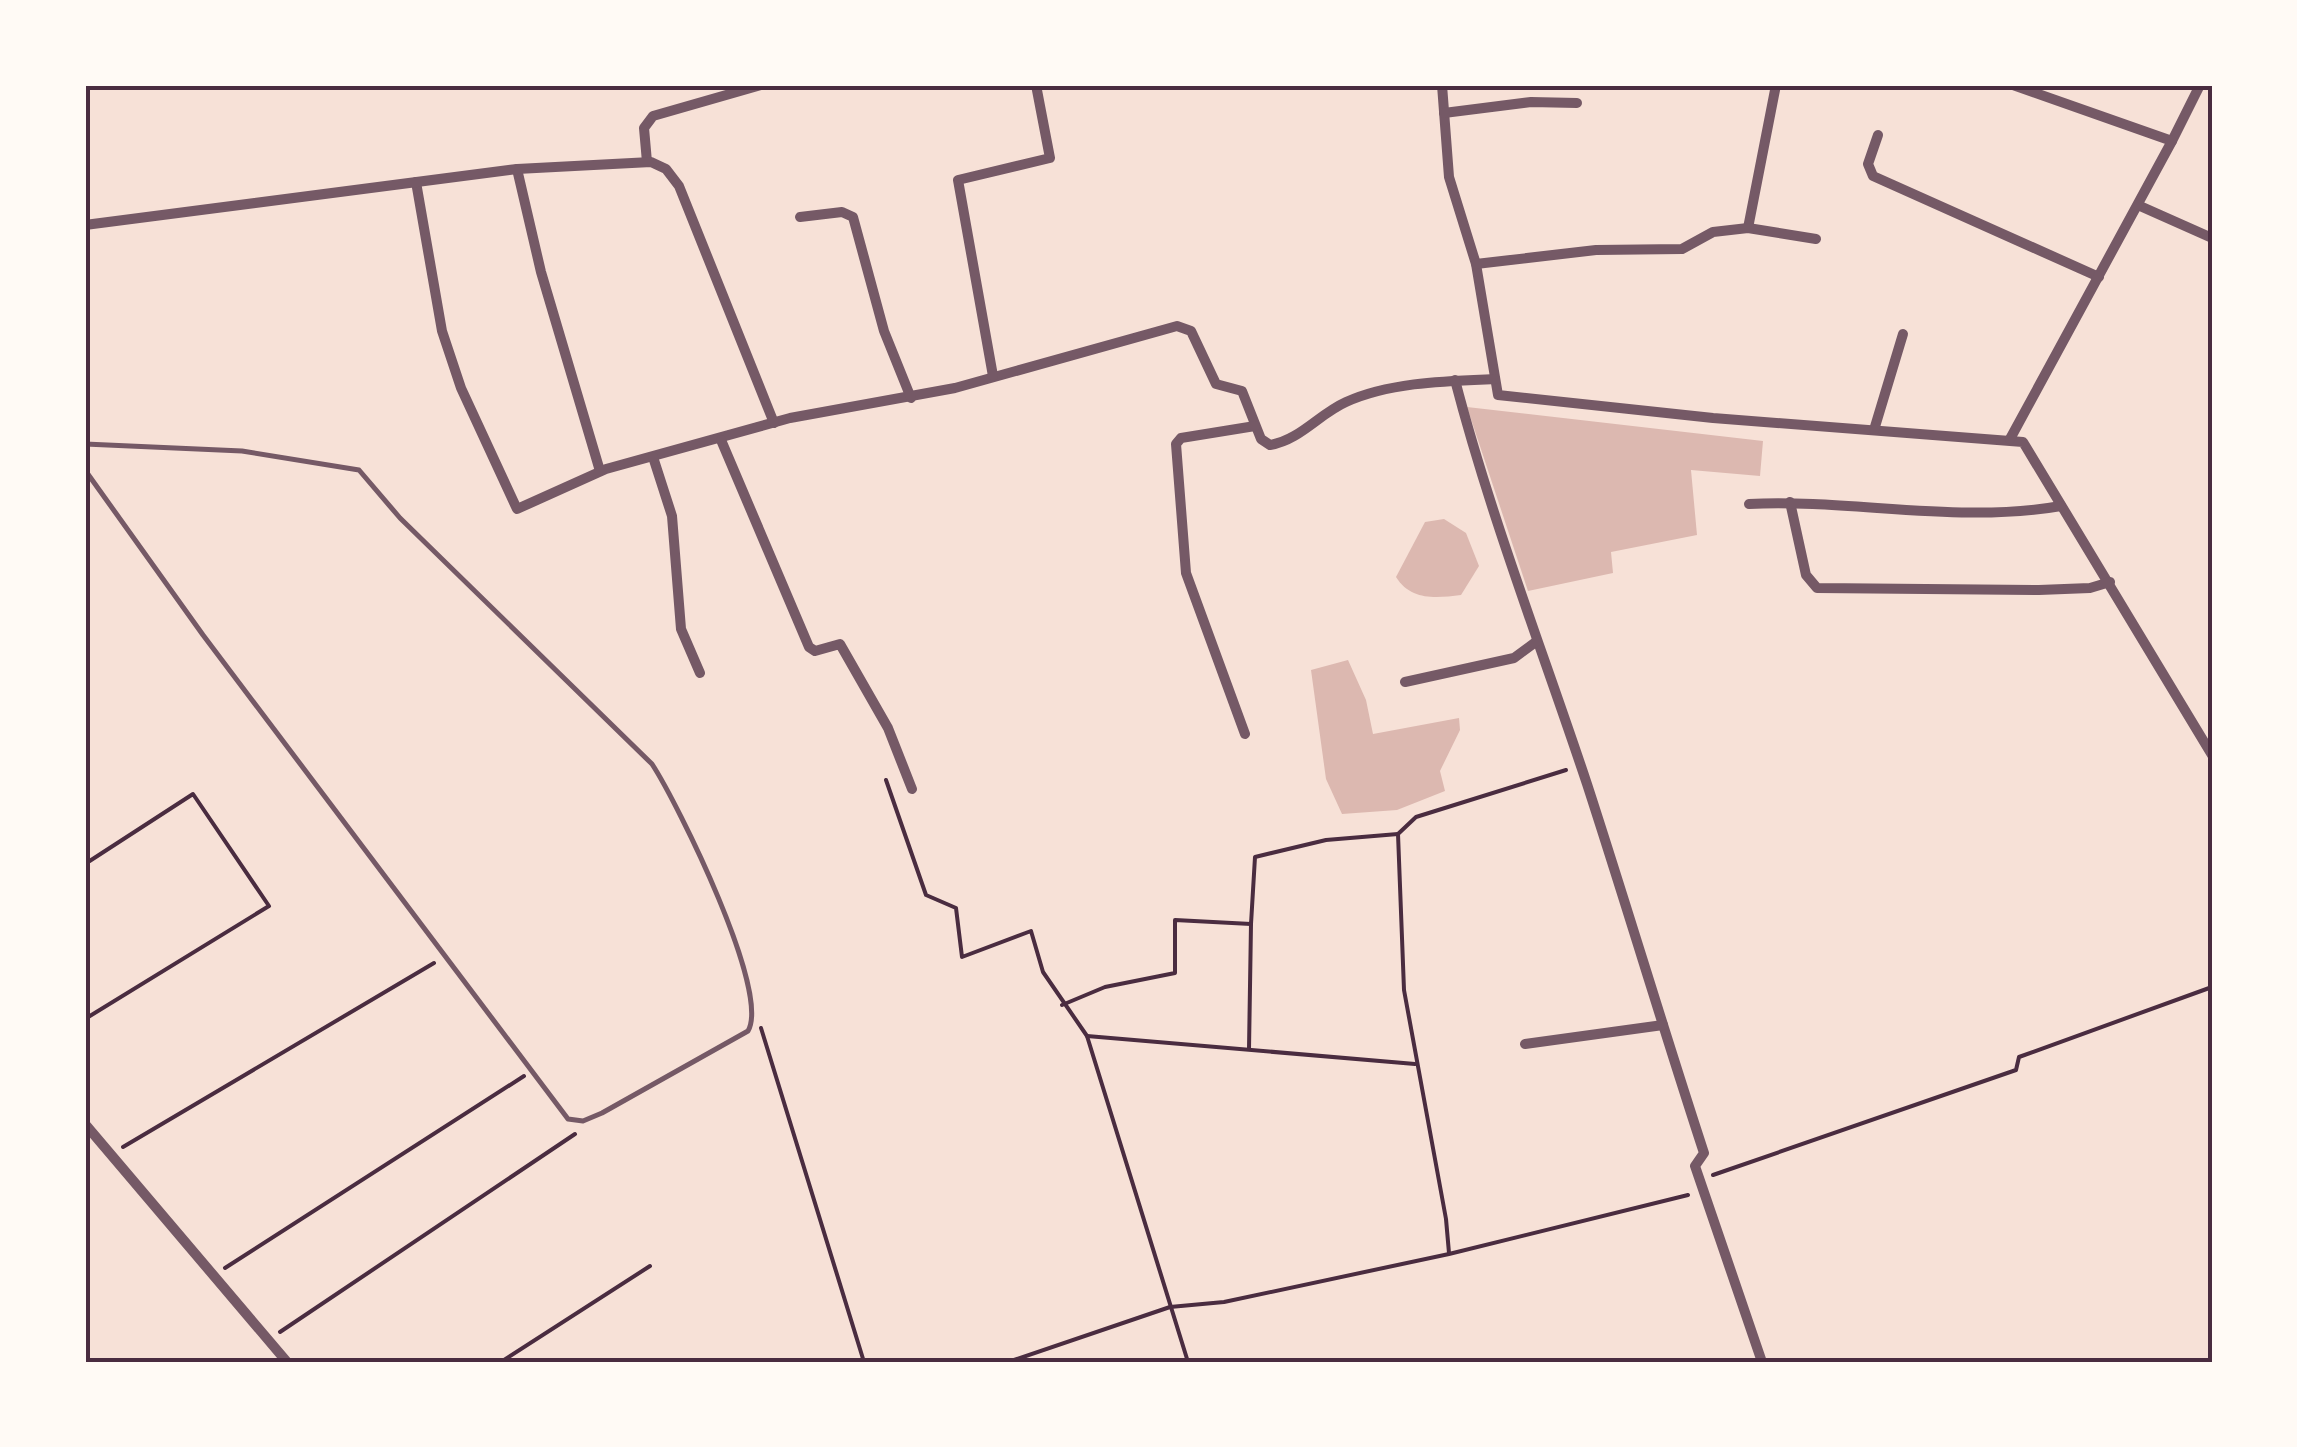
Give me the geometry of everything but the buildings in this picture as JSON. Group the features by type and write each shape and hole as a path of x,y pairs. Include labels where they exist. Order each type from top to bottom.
{"street":[{"path":"647,162 644,128 653,116 761,85"},
{"path":"994,376 958,180 1050,158 1036,85"},
{"path":"1442,85 1449,178 1476,264 1494,390 1502,396 2023,442 2034,453 2061,506 2212,755"},
{"path":"1748,228 1776,85"},
{"path":"2013,85 2172,140"},
{"path":"2010,439 2140,206 2200,85"},
{"path":"1444,113 1531,102 1577,103"},
{"path":"1878,136 1868,167 1873,176 2099,277"},
{"path":"85,225 517,169 647,162 666,169 679,186 774,423"},
{"path":"517,169 540,272 600,470"},
{"path":"416,182 442,331 461,388 517,509 600,470 774,423 911,398 1182,326 1193,336 1213,381 1242,392 1263,442 1276,444 1350,400 1455,380 1494,379"},
{"path":"2140,206 2212,238"},
{"path":"800,217 842,212 853,217 884,331 911,398"},
{"path":"1476,264 1596,250 1682,249 1714,232 1748,228 1816,239"},
{"path":"1874,430 1903,334"},
{"path":"1455,380 1488,503 1580,766 1704,1154 1695,1166 1762,1362"},
{"path":"1245,734 1186,573 1176,444 1181,438 1255,426"},
{"path":"721,440 809,647 816,651 840,644 888,728 912,789"},
{"path":"653,457 672,516 682,609 680,625 700,673"},
{"path":"1749,504 1790,502 2009,512 2061,506"},
{"path":"1790,502 1806,575 1817,588 2038,590 2090,588 2110,582"},
{"path":"1405,682 1514,658 1537,641"},
{"path":"1525,1044 1663,1024"},
{"path":"85,1124 287,1362"}],"lane":[{"path":"85,444 242,452 358,470 400,518 652,764 680,808 726,914 753,1006 753,1023 735,1039 602,1113 583,1121 568,1119 85,470"}],"path":[{"path":"1250,1050 1255,857 1326,840 1398,834 1416,817 1580,766"},
{"path":"886,780 926,895 956,908 962,957 1031,931 1043,972 1062,1005 1087,1036 1188,1362"},
{"path":"85,864 193,794 269,906 85,1019"},
{"path":"1398,834 1404,990 1446,1220 1448,1254"},
{"path":"1062,1005 1104,987 1175,973 1175,920 1251,924"},
{"path":"110,1154 446,956"},
{"path":"1008,1362 1170,1307 1224,1302 1448,1254 1701,1186 2016,1070 2019,1057 2212,987"},
{"path":"753,1023 760,1026 864,1362"},
{"path":"1087,1036 1415,1064"},
{"path":"212,1276 533,1070"},
{"path":"268,1340 602,1113"},
{"path":"501,1362 650,1266"}],"shaded area":[{"path":"1467,407 1763,441 1760,476 1691,470 1697,535 1611,552 1613,573 1528,591"},
{"path":"1444,519 1466,533 1479,566 1461,595 1417,594 1396,577 1425,522"},
{"path":"1348,660 1366,700 1373,734 1459,718 1460,730 1440,771 1445,791 1397,810 1342,814 1326,779 1311,670"}]}
